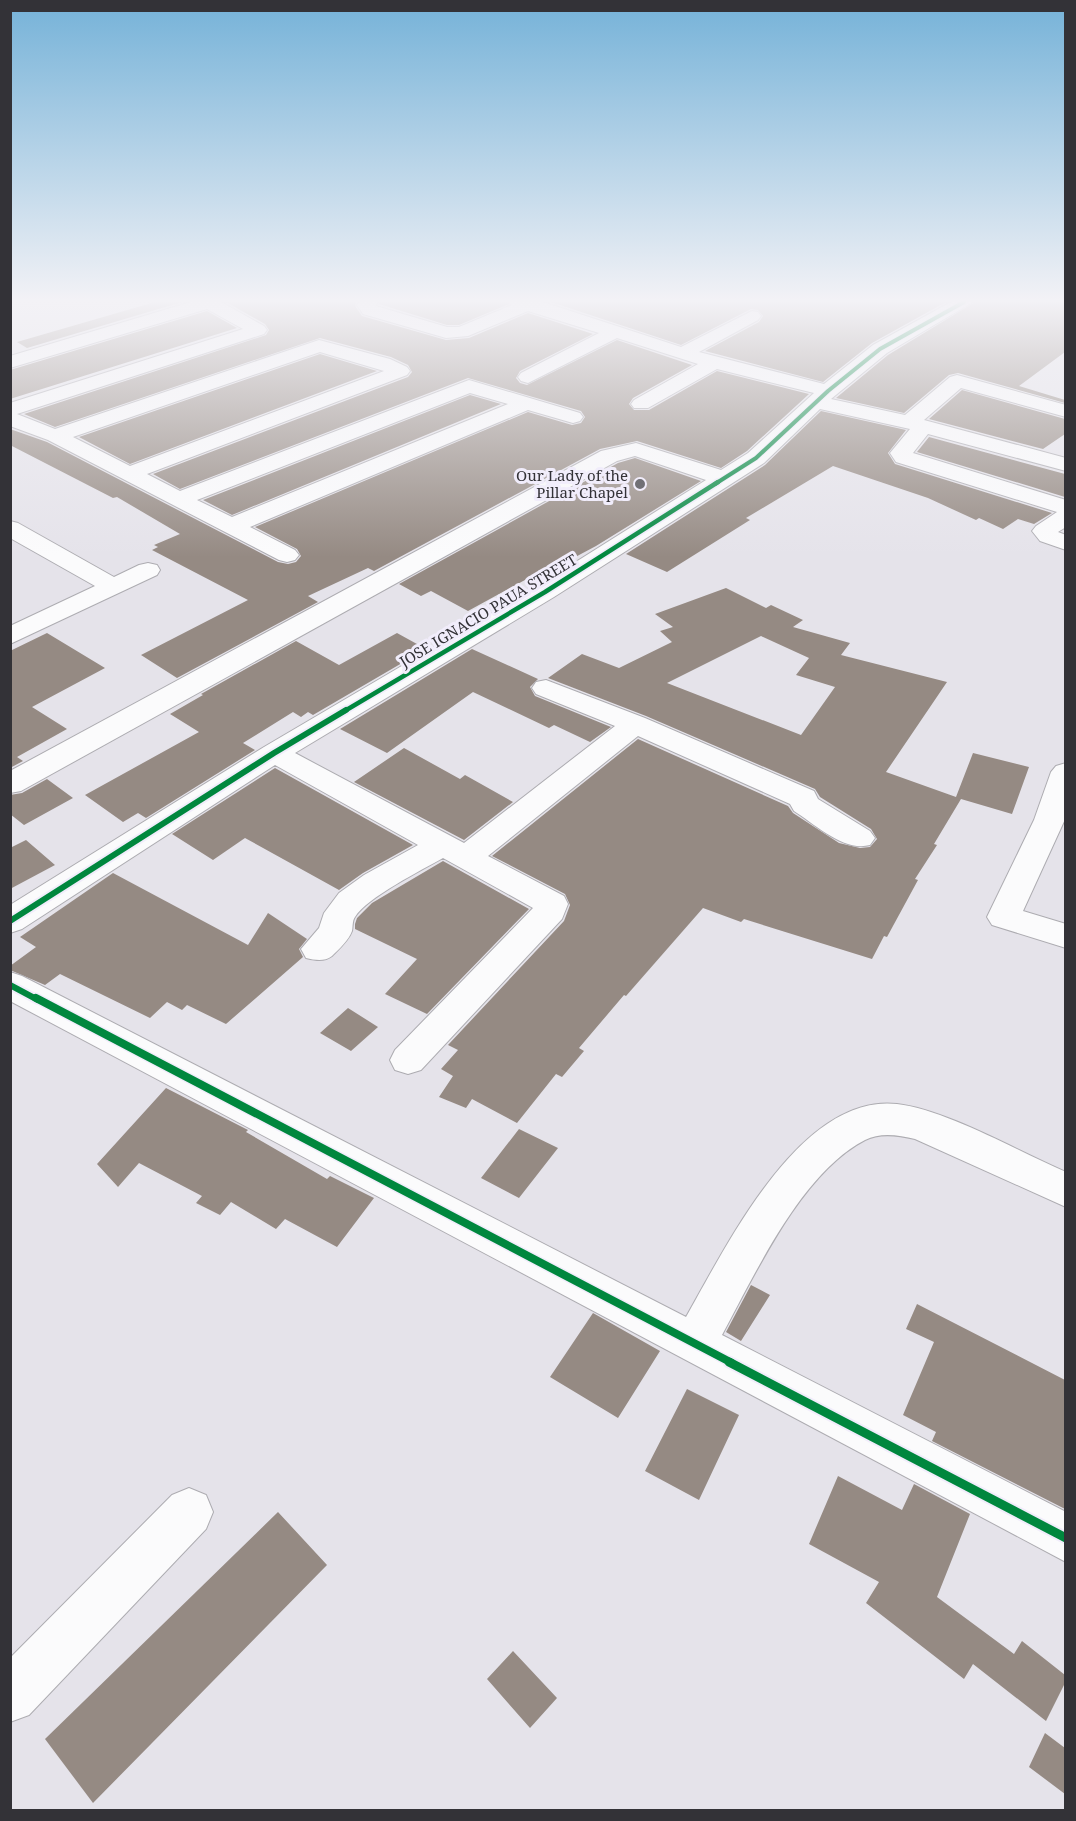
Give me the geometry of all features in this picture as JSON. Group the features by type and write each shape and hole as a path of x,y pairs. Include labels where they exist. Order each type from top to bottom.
{"street":[{"path":"70,387 74,389"},
{"path":"10,410 80,387"},
{"path":"55,436 199,387"},
{"path":"130,473 358,387"},
{"path":"180,499 466,387"},
{"path":"472,387 573,417"},
{"path":"641,404 671,387"},
{"path":"792,387 917,424 1065,463"},
{"name":"JOSE IGNACIO PAUA STREET","path":"10,921 274,753 545,592 763,453 833,387"},
{"path":"951,387 917,424 901,453 904,458 1065,507"},
{"path":"979,387 1065,411"},
{"path":"231,526 525,404"},
{"path":"10,419 55,436 287,555"},
{"path":"10,783 609,456 636,449 722,478"},
{"path":"1065,516 1044,531 1048,536 1065,543"},
{"path":"10,528 113,586"},
{"path":"10,636 148,570"},
{"path":"546,688 635,724 802,798 805,804 859,838"},
{"path":"318,949 335,932 336,922 342,910 378,883 455,850 635,724"},
{"path":"274,753 552,904 550,911 408,1060"},
{"path":"1065,772 1057,822 1004,917 1065,936"},
{"path":"10,985 1065,1538"},
{"path":"695,1343 769,1214 822,1148 858,1125 887,1119 929,1128 1065,1190"},
{"path":"10,1696 189,1512"}],"building":[{"path":"10,387 48,387 10,399"},
{"path":"107,387 174,387 55,427 24,414"},
{"path":"224,387 335,387 130,464 79,437"},
{"path":"382,387 445,387 180,489 153,474"},
{"path":"499,387 653,387 633,398 629,404 634,410 649,410 689,387 781,387 809,394 747,451 721,468 637,441 600,449 374,571 368,568 308,596 318,602 177,678 141,655 248,600 152,550 158,547 154,545 180,534 117,497 113,498 10,445 10,429 47,442 278,562 288,564 296,562 301,556 297,549 255,527 528,412 572,425 581,423 585,417 581,411"},
{"path":"849,387 935,387 904,413 836,398"},
{"path":"1008,387 1022,387 1065,400 1065,403"},
{"path":"962,390 1065,419 1065,434 1043,449 929,419"},
{"path":"470,395 501,404 232,515 203,500"},
{"path":"821,411 906,430 888,453 895,464 1052,513 1034,524 1018,519 1003,529 979,518 976,520 928,498 833,466 746,518 750,520 667,572 626,554 765,465"},
{"path":"929,437 1065,474 1065,497 917,452"},
{"path":"635,458 701,481 596,546 549,571 545,569 468,611 431,591 421,596 399,584 618,463"},
{"path":"726,588 766,608 771,605 803,620 793,627 850,643 841,655 947,682 886,772 956,797 973,753 1029,767 1012,814 961,799 934,844 937,845 915,879 918,880 887,937 884,936 872,959 744,919 741,922 703,908 579,1048 584,1051 562,1077 556,1074 517,1123 472,1099 466,1108 439,1097 453,1076 441,1069 458,1050 448,1045 564,921 570,905 565,894 492,856 638,739 788,806 793,813 839,843 860,848 870,847 877,839 871,829 820,797 815,789 646,716 548,678 582,654 619,668 672,642 660,631 673,627 655,614","holes":["761,636 809,658 796,675 835,687 801,735 667,683"]},
{"path":"47,633 105,668 32,707 67,729 17,757 23,761 10,768 10,651"},
{"path":"397,633 426,649 313,715 308,712 301,717 293,712 243,743 255,750 146,818 138,813 123,822 85,795 199,732 170,714 296,641 339,665"},
{"path":"472,649 538,679 530,687 535,696 611,727 590,742 554,725 549,728 473,692 387,753 340,729"},
{"path":"404,748 460,779 465,775 513,802 464,840 354,782"},
{"path":"275,768 413,845 363,873 339,890 245,838 213,860 172,834"},
{"path":"47,779 73,798 24,825 10,814 10,795 22,793"},
{"path":"26,840 55,865 10,889 10,848"},
{"path":"443,861 529,909 427,1014 385,994 417,959 355,929 355,924 357,918 372,903"},
{"path":"113,873 248,945 268,913 307,939 299,949 303,957 226,1024 187,1005 182,1010 167,1002 150,1018 60,974 45,985 10,970 10,966 36,947 20,937"},
{"path":"348,1008 378,1027 351,1051 320,1033"},
{"path":"166,1088 248,1130 246,1132 327,1179 330,1176 374,1198 337,1247 285,1219 276,1229 231,1202 220,1215 196,1203 202,1196 139,1163 118,1187 97,1164"},
{"path":"519,1129 558,1148 519,1198 481,1178"},
{"path":"751,1285 770,1295 741,1341 726,1332"},
{"path":"917,1304 1065,1380 1065,1509 932,1441 936,1432 903,1415 934,1342 906,1329"},
{"path":"593,1313 660,1351 618,1418 550,1377"},
{"path":"687,1389 739,1415 699,1500 645,1471"},
{"path":"838,1476 902,1510 914,1484 970,1514 937,1597 1014,1654 1022,1641 1065,1675 1065,1683 1046,1721 973,1664 964,1679 866,1603 879,1582 809,1544"},
{"path":"278,1512 327,1565 93,1803 45,1739"},
{"path":"513,1651 557,1698 530,1728 487,1679"},
{"path":"1045,1733 1065,1748 1065,1794 1029,1767"}],"cycle path":[{"path":"10,921 274,753 545,592 756,458 833,387"},
{"path":"10,985 1066,1538"}],"place":[{"name":"Our Lady of the Pillar Chapel","path":"640,484"}]}
